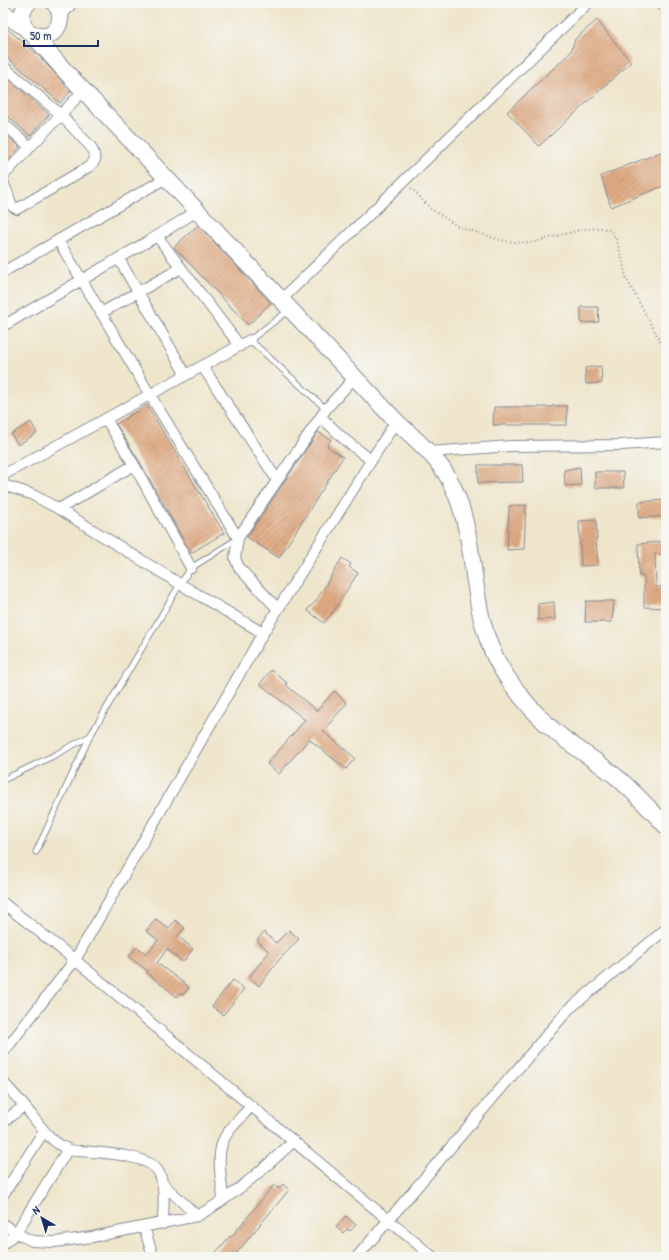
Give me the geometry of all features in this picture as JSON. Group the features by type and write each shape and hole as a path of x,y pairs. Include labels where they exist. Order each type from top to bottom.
{"main road":[{"path":"54,3 59,11 57,25 64,70"},
{"path":"22,5 22,19 28,30 83,91 396,421 429,452 449,479 460,508 465,525 479,610 487,638 501,668 528,705 549,727 618,779 666,826"},
{"path":"3,14 28,30 44,36 57,25"}],"street":[{"path":"57,25 72,3"},
{"path":"286,304 404,181 588,3"},
{"path":"3,66 60,114 91,147 95,160 90,166 17,209 12,206 3,181"},
{"path":"3,176 83,91"},
{"path":"3,123 30,147"},
{"path":"3,272 166,178"},
{"path":"3,326 119,259 197,211"},
{"path":"157,236 240,346"},
{"path":"58,240 150,395 238,538"},
{"path":"119,259 186,375"},
{"path":"101,313 181,268"},
{"path":"3,475 250,340"},
{"path":"203,367 277,480"},
{"path":"278,609 239,568 235,558 238,538 323,413 355,377"},
{"path":"323,413 345,440 371,460"},
{"path":"106,419 134,465 191,568"},
{"path":"3,1053 75,960 263,633 396,421"},
{"path":"429,452 511,446 621,445 666,442"},
{"path":"58,509 134,465"},
{"path":"3,485 31,494 58,509 263,633"},
{"path":"3,904 75,960 389,1220 429,1256"},
{"path":"357,1257 568,1010 666,929"},
{"path":"3,1082 44,1131 55,1141 68,1149 137,1158 156,1167 162,1183 163,1224"},
{"path":"3,1122 24,1106"},
{"path":"223,1199 220,1160 221,1144 225,1136 251,1106"},
{"path":"3,1195 44,1131"},
{"path":"3,1224 32,1241 55,1242 163,1224 197,1216 252,1179 294,1141"},
{"path":"3,1244 16,1233 68,1149"},
{"path":"162,1183 197,1216"},
{"path":"144,1227 153,1257"}],"lane":[{"path":"286,304 250,340 323,413"},
{"path":"36,852 90,736 180,584 191,568 238,538"},
{"path":"3,780 90,736"}],"path":[{"path":"654,3 666,18"},
{"path":"404,181 431,209 457,226 500,240 530,242 584,229 603,228 610,231 616,239 626,278 666,352"}],"building":[{"path":"597,20 631,62 539,146 507,112 571,52 575,39"},
{"path":"3,25 38,55 71,91 60,103 3,54"},
{"path":"3,74 49,115 30,136 3,112"},
{"path":"3,132 20,147 3,166"},
{"path":"666,150 666,185 611,207 601,176"},
{"path":"198,225 271,303 248,325 174,247"},
{"path":"581,307 598,307 599,322 581,323"},
{"path":"601,366 602,383 586,384 585,368"},
{"path":"147,405 224,533 191,553 140,462 116,424"},
{"path":"567,406 567,425 493,425 494,407"},
{"path":"31,422 37,433 18,445 11,434"},
{"path":"318,432 331,440 327,446 343,457 279,558 247,537"},
{"path":"478,465 522,465 523,482 478,483"},
{"path":"580,467 581,485 565,486 564,470"},
{"path":"595,472 623,472 624,488 595,488"},
{"path":"666,500 666,516 639,518 639,502"},
{"path":"526,505 524,549 507,550 509,506"},
{"path":"596,520 598,565 581,566 579,521"},
{"path":"666,541 666,554 655,554 656,587 666,587 666,608 644,607 644,576 639,576 638,544"},
{"path":"342,558 351,564 349,567 358,573 333,612 324,623 307,610 316,601"},
{"path":"586,601 614,601 612,622 585,622"},
{"path":"554,602 555,619 538,620 538,604"},
{"path":"271,670 287,683 286,685 317,711 334,691 347,703 323,731 355,758 346,769 309,739 279,774 267,764 305,720 260,684"},
{"path":"156,919 169,929 175,920 185,928 178,936 193,949 183,962 167,949 157,963 189,987 183,995 180,993 177,997 147,973 148,971 129,957 137,947 147,954 158,940 146,931"},
{"path":"289,930 299,939 278,961 259,986 249,977 269,952 257,940 264,932 276,943"},
{"path":"233,980 244,989 223,1015 212,1006"},
{"path":"283,1184 289,1190 233,1257 212,1257 230,1236 231,1237 274,1185 279,1189"},
{"path":"346,1216 356,1225 350,1231 347,1229 343,1233 336,1227"}]}
